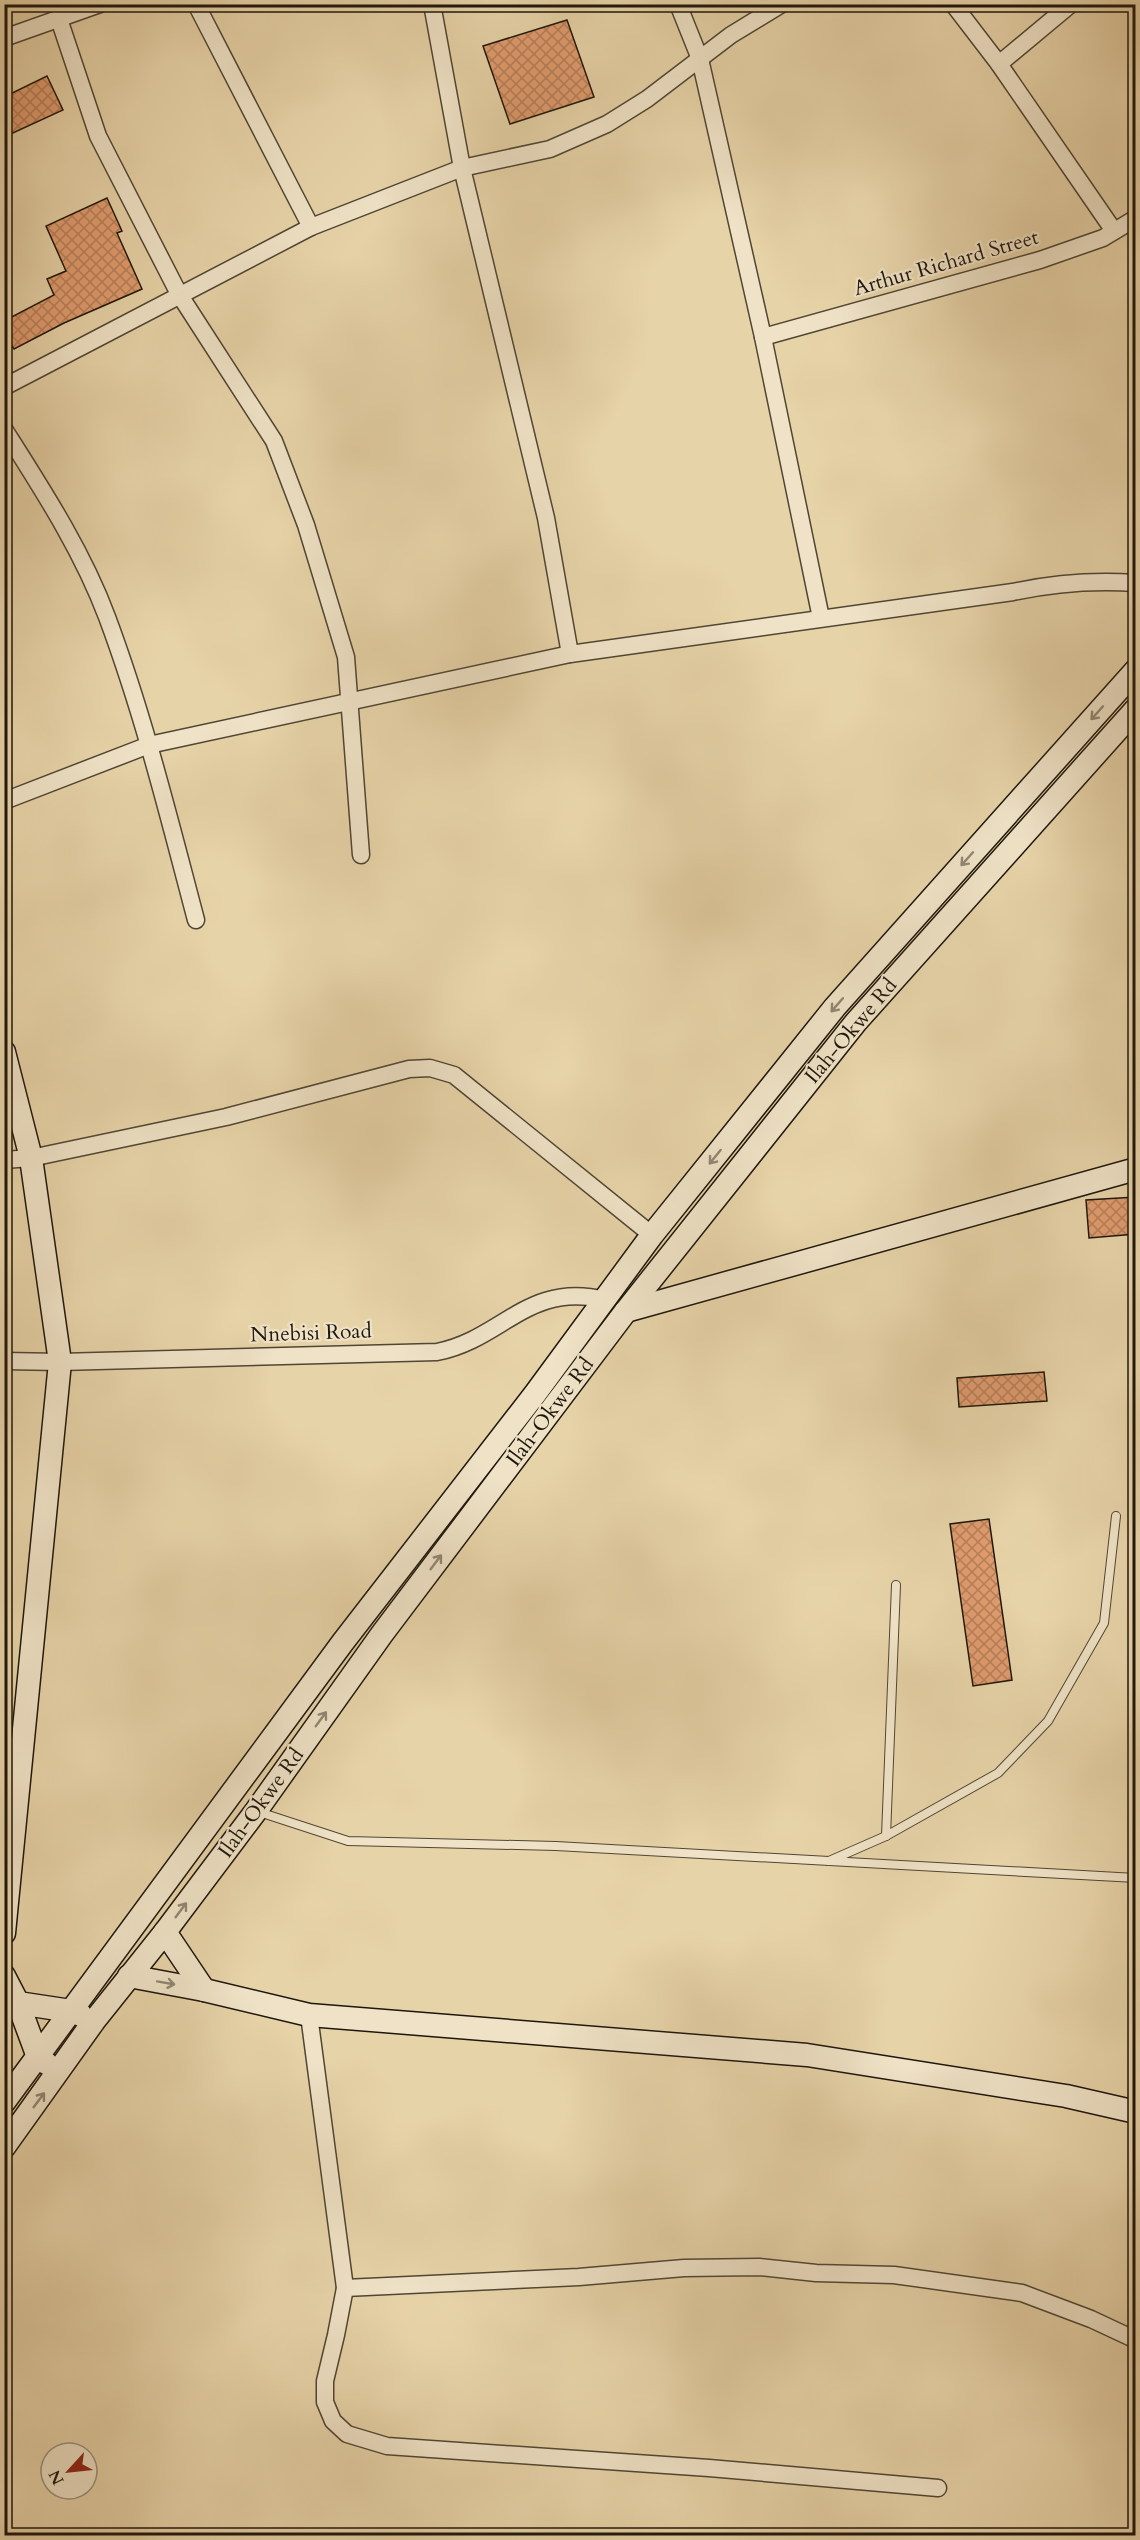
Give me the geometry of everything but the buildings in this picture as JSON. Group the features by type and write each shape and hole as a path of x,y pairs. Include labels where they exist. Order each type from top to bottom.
{"main road":[{"path":"4,2102 343,1642 605,1300 652,1234 835,1007 1136,670"},
{"name":"Ilah-Okwe Rd","path":"4,2147 94,2021 165,1932 382,1634 626,1311 856,1023 1136,709"},
{"path":"4,1052 31,1158 60,1362 13,1771 4,1933"},
{"path":"626,1311 1136,1169"},
{"path":"165,1932 204,1990"},
{"path":"129,1976 204,1990 309,2015 807,2055 1066,2096 1136,2112"},
{"path":"9,1988 94,2021"},
{"path":"9,1988 38,2057 59,2073"}],"street":[{"path":"4,38 100,4"},
{"path":"196,4 311,227"},
{"path":"432,4 462,168 546,518 570,654"},
{"path":"678,4 700,59 763,337 821,618"},
{"path":"4,387 311,227 462,168 550,149 607,124 647,99 732,35 782,4"},
{"path":"954,4 999,64 1114,231"},
{"path":"999,64 1071,4"},
{"path":"59,19 98,136 179,294 274,441 306,525 346,657 361,855"},
{"name":"Arthur Richard Street","path":"763,337 1040,260 1102,238 1136,218"},
{"path":"4,429 60,519 107,616 149,745 196,920"},
{"path":"4,801 149,745 570,654 1013,592 1054,583 1111,581 1136,583"},
{"path":"4,1160 31,1158 226,1118 410,1069 430,1068 454,1075 652,1234"},
{"name":"Nnebisi Road","path":"4,1361 60,1362 437,1352 466,1343 547,1299 566,1295 585,1295 605,1300"},
{"path":"309,2015 345,2288 325,2381 325,2402 333,2421 347,2434 387,2446 938,2488"},
{"path":"345,2288 579,2277 684,2268 759,2267 816,2273 894,2275 1022,2293 1136,2340"}],"lane":[{"path":"825,1862 886,1836 998,1773 1048,1721 1104,1623 1116,1516"},
{"path":"886,1836 896,1585"},
{"path":"256,1810 348,1841 556,1846 1136,1878"}]}
